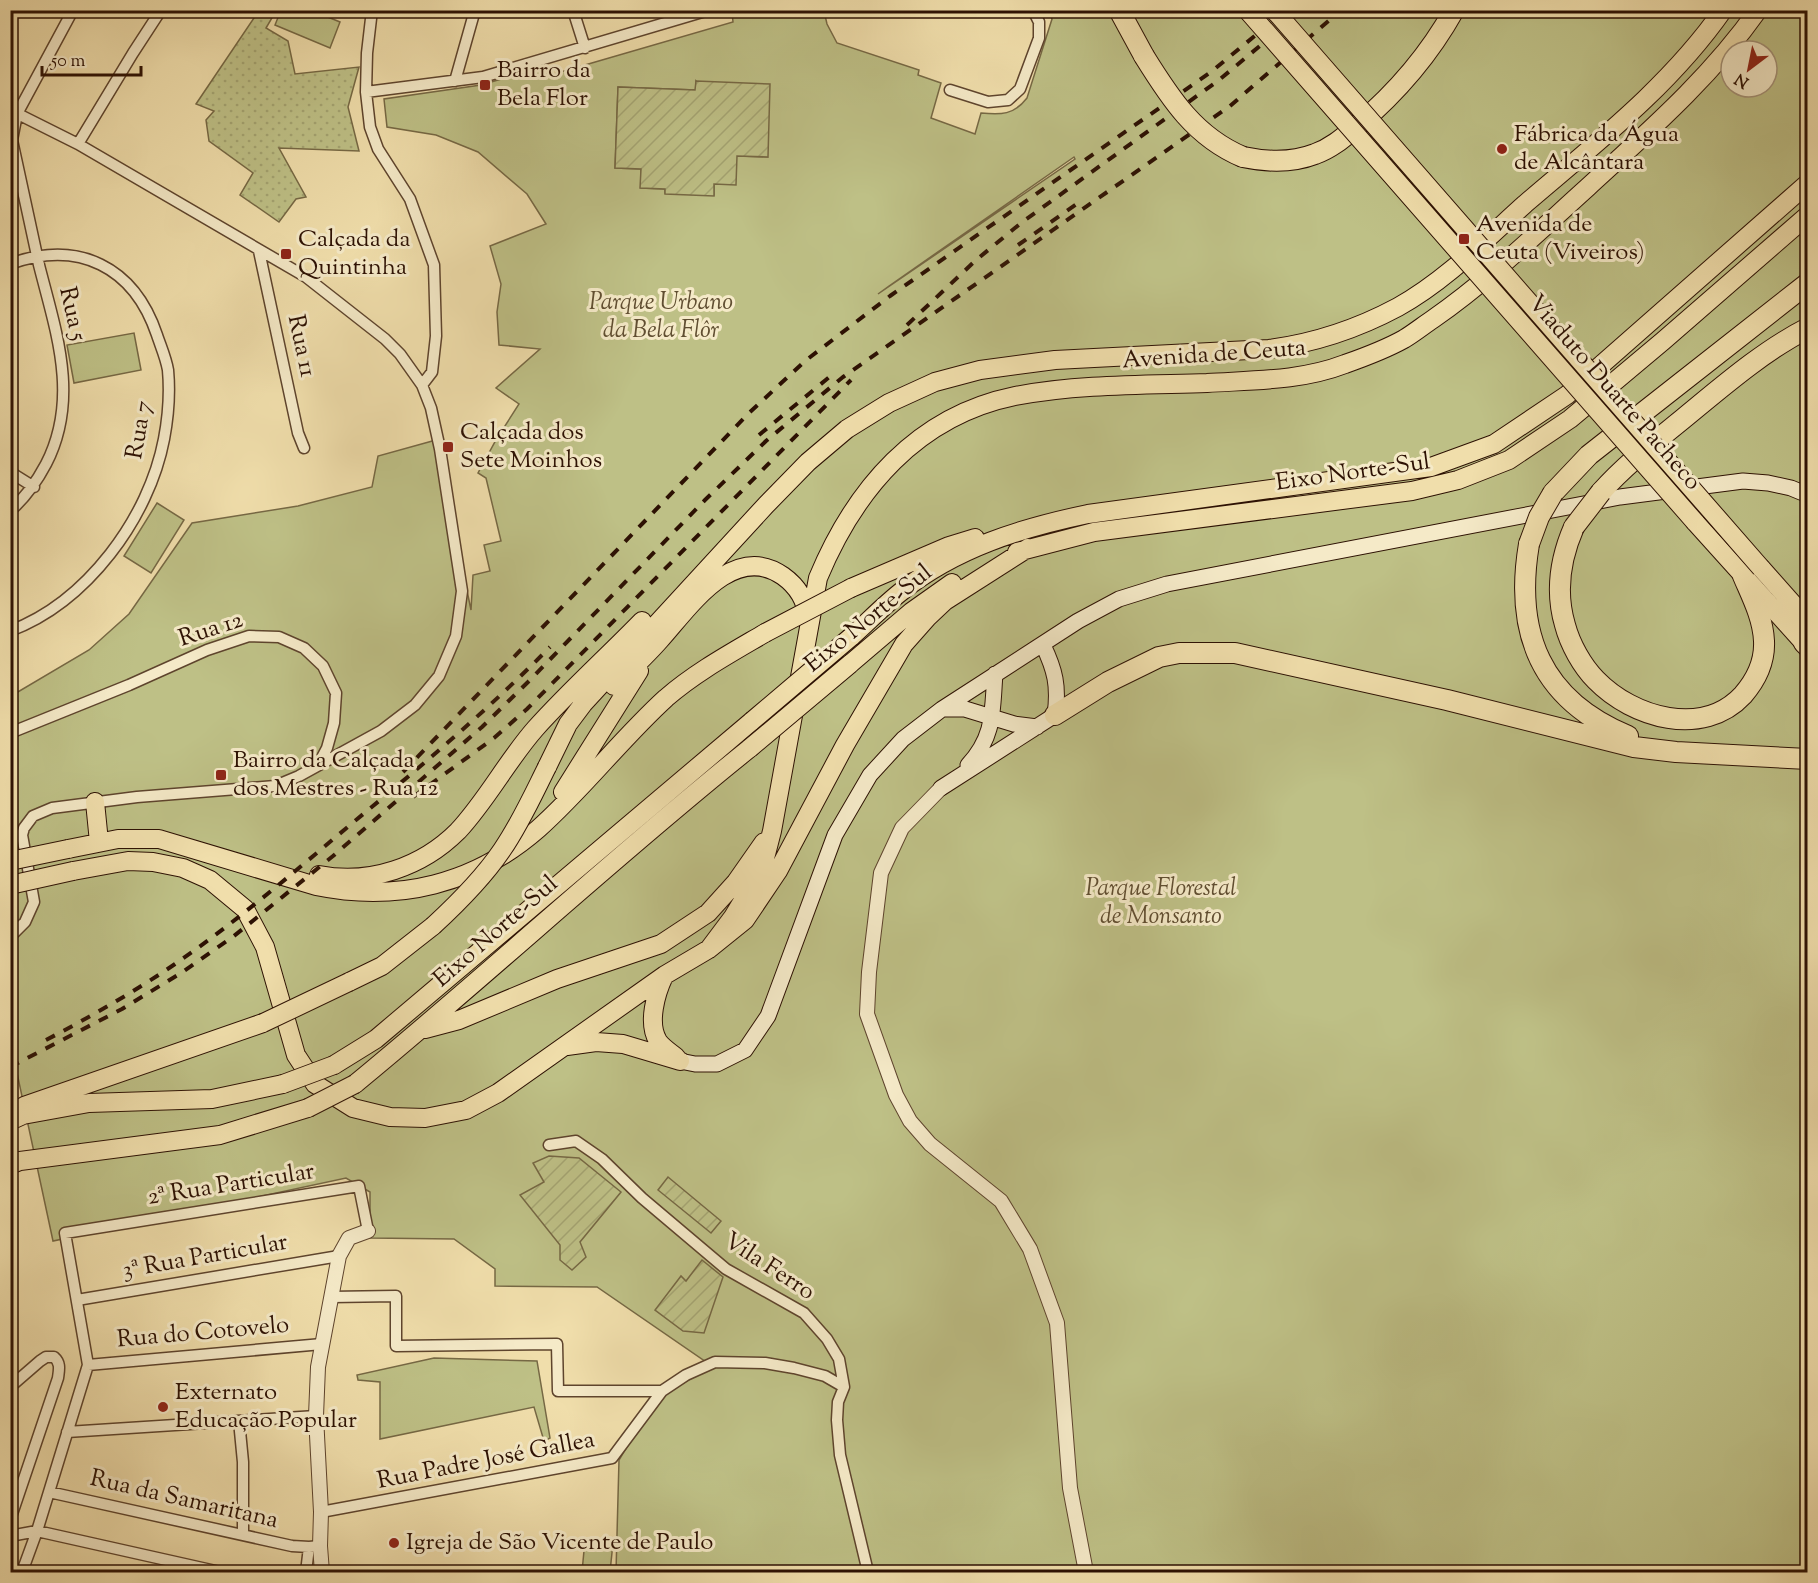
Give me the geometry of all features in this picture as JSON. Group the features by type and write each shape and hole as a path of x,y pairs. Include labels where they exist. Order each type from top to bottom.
{"highway":[{"path":"1119,10 1144,56 1191,123 1214,142 1243,157 1263,161 1294,159 1314,154 1341,140 1381,106 1403,83 1454,10"},
{"path":"1703,753 1650,743 1613,730 1581,709 1553,682 1541,665 1529,636 1524,597 1528,544 1539,517 1553,493 1589,455 1808,283"},
{"path":"1757,322 1808,299"},
{"path":"1737,569 1758,613 1763,629 1764,644 1762,662 1757,676 1737,701 1722,712 1687,721 1666,718 1630,704 1612,694 1596,680 1573,645 1565,627 1559,593 1563,557 1574,527 1601,492 1627,466 1737,375 1777,346 1808,328"},
{"path":"1055,715 1108,682 1159,657 1179,652 1234,652 1459,703 1634,747 1676,752 1808,759"}],"main road":[{"name":"Viaduto Duarte Pacheco","path":"1247,10 1806,645"},
{"name":"Viaduto Duarte Pacheco","path":"1274,10 1808,621"},
{"name":"Avenida de Ceuta","path":"766,505 816,455 847,429 889,403 934,382 980,370 1055,360 1269,349 1302,345 1338,335 1399,307 1440,278 1653,93 1703,38 1723,10"},
{"name":"Avenida de Ceuta","path":"709,949 733,917 764,862 772,831 818,578 858,500 910,446 935,428 987,404 1014,397 1058,390 1273,379 1312,374 1344,365 1404,339 1467,296 1670,112 1723,56 1758,10"},
{"name":"Eixo Norte-Sul","path":"10,1121 23,1115 88,1103 212,1099 283,1084 334,1065 376,1039 912,584 950,560 1016,531 1088,514 1431,467 1494,444 1561,400 1808,183"},
{"name":"Eixo Norte-Sul","path":"10,1166 20,1161 220,1135 308,1108 355,1084 420,1031 651,829 850,664 933,596 983,566 1028,548 1094,532 1412,490 1458,480 1509,460 1570,419 1808,214"},
{"path":"1269,349 1273,379"},
{"path":"1055,360 1058,390"},
{"path":"563,1047 596,1042 623,1044 695,1064 717,1064 745,1050 768,1016 835,835 870,775 903,739 942,709 1078,621 1119,599 1167,584 1630,495 1743,481 1768,483 1791,488 1808,495"},
{"path":"10,1111 263,1023 382,966 433,926 475,884 502,850 520,821 568,724 583,704 766,505"},
{"path":"232,859 329,877 351,878 383,874 402,868 434,851 459,830 544,719 662,602 766,505"},
{"path":"10,861 118,838 159,839 316,886 357,892 389,892 437,884 461,876 489,862 537,830 667,698 707,667 765,633 851,588 949,546 973,538 1016,531"},
{"path":"10,885 128,861 153,862 183,868 210,880 245,909 265,947 296,1055 315,1084 353,1108 390,1117 424,1118 466,1110 498,1093 665,975 709,949 745,920 759,901 795,840 845,745 904,645 927,618 945,602 1028,548"},
{"path":"547,767 610,690 717,580 734,570 761,567 772,570 790,582 803,599 809,626"},
{"path":"941,788 1055,715 1058,695 1054,668 1043,645"},
{"path":"537,830 654,646"},
{"path":"941,788 980,752 987,738 995,674"},
{"path":"942,709 965,709 1014,724 1037,727"},
{"path":"95,802 99,842"},
{"path":"420,1031 459,1020 556,979 661,944 708,913 736,882 772,831"},
{"path":"665,975 656,992 652,1018 658,1041 680,1060"}],"street":[{"path":"10,937 25,921 34,902 23,841 24,828 28,821 45,810 95,802 275,786 317,765 381,731 415,705 439,676 456,636 462,591 440,449 431,408 422,385 400,354 358,317 306,277 259,252 78,144 14,112 73,10"},
{"path":"78,144 161,10"},
{"path":"372,10 367,53 366,92 370,128 378,149 410,199 434,265 436,336 432,372 422,385"},
{"path":"455,81 475,10"},
{"path":"573,10 585,48"},
{"path":"366,92 483,77 708,10"},
{"path":"950,90 988,102 1008,100 1020,89 1039,38 1040,22 1033,10"},
{"name":"Rua 5","path":"10,511 34,487 54,448 63,411 64,382 59,346 12,140 14,112"},
{"name":"Rua 11","path":"259,252 298,434 304,448"},
{"name":"Rua 7","path":"10,264 37,256 59,253 95,261 117,274 137,293 153,321 168,372 168,408 164,438 147,494 114,548 90,577 67,598 28,624 10,631"},
{"path":"10,472 34,487"},
{"name":"Rua 12","path":"10,734 207,650 249,636 279,637 304,648 323,666 336,693 334,723 327,748 317,765"},
{"path":"941,788 902,828 881,873 869,972 867,1014 896,1095 910,1120 930,1144 1001,1201 1030,1249 1057,1323 1070,1488 1086,1572"},
{"name":"Vila Ferro","path":"549,1145 576,1141 602,1159 642,1198 726,1269 804,1313 827,1339 839,1359 844,1388 838,1402 840,1455 868,1572"},
{"name":"2ª Rua Particular","path":"77,1300 65,1233 359,1186 368,1231"},
{"path":"306,1572 315,1547 321,1512 316,1416 318,1367 322,1344 339,1256 349,1238 368,1231"},
{"name":"3ª Rua Particular","path":"77,1300 339,1256"},
{"path":"331,1297 396,1296 396,1346 557,1344 558,1391 662,1391 686,1375 715,1362 765,1363 794,1368 825,1376 844,1388"},
{"path":"21,1572 37,1531 88,1365 77,1300"},
{"name":"Rua do Cotovelo","path":"88,1365 322,1344"},
{"path":"10,1387 46,1357 54,1357 59,1364 58,1378 10,1520"},
{"name":"Rua Padre José Gallea","path":"321,1512 612,1458 662,1391"},
{"path":"67,1432 316,1416"},
{"path":"239,1421 243,1462 243,1535"},
{"name":"Rua da Samaritana","path":"49,1492 292,1546 315,1547"},
{"path":"10,1536 37,1531 220,1572"},
{"path":"315,1547 322,1572"}],"green space":[{"path":"281,10 313,11 340,22 330,48 275,25"},
{"path":"255,11 276,11 266,28 288,41 295,74 359,67 348,107 359,151 279,148 306,197 296,199 279,222 240,195 253,173 209,141 206,120 214,111 196,104 254,18"},
{"name":"Parque Florestal de Monsanto","path":"737,11 824,11 827,24 837,43 919,70 918,75 941,83 931,118 975,134 981,113 1007,113 1017,108 1027,98 1052,19 1048,11 1807,11 1807,1572 616,1572 619,1460 656,1398 696,1376 706,1362 597,1287 495,1286 495,1269 454,1239 370,1238 370,1192 346,1178 53,1241 11,1045 11,696 89,650 129,614 192,523 298,506 372,487 378,456 436,440 471,610 473,575 490,571 484,545 501,541 486,478 478,473 519,404 496,388 540,349 499,345 497,312 501,284 490,246 546,224 527,194 478,152 436,135 387,127 384,99 481,85 545,66 547,76 733,22 732,12","holes":["696,81 767,157 737,156 714,184 714,195 665,193 665,189 641,188 641,169 615,168 618,87 696,90","1074,157 1075,159 878,294"]},
{"path":"696,81 770,84 768,157 737,156 736,185 714,184 714,196 665,194 665,189 640,188 641,169 615,168 618,87 695,90"},
{"path":"134,333 141,370 74,383 67,345"},
{"path":"157,503 184,520 151,573 124,556"},
{"path":"549,1156 579,1158 621,1192 580,1242 586,1257 572,1270 560,1260 560,1245 520,1195 544,1182 533,1163"},
{"path":"668,1177 721,1221 711,1233 658,1190"},
{"path":"702,1260 723,1277 704,1333 683,1331 655,1310 681,1276 686,1281"},
{"path":"434,1358 537,1361 550,1438 544,1441 534,1407 380,1439 380,1382 358,1380 357,1375"},
{"path":"585,1540 613,1543 610,1572 582,1572"}],"railway":[{"path":"403,772 749,413 805,361 890,296 1211,72 1286,10"},
{"path":"907,325 975,261 1021,223 1219,80 1303,10"},
{"path":"10,1067 122,1009 181,973 234,936 333,856 482,727 766,441 843,377 1230,106 1341,10"},
{"path":"1018,245 1081,201"},
{"path":"759,435 833,374"},
{"path":"413,797 494,738 527,709 851,380"},
{"path":"46,1040 112,1004 159,974 242,914 452,739 550,647"}],"place":[{"name":"Bairro da Bela Flor","path":"485,85"},
{"name":"Fábrica da Água de Alcântara","path":"1502,149"},
{"name":"Avenida de Ceuta (Viveiros)","path":"1464,239"},
{"name":"Calçada da Quintinha","path":"286,254"},
{"name":"Calçada dos Sete Moinhos","path":"448,447"},
{"name":"Bairro da Calçada dos Mestres - Rua 12","path":"221,775"},
{"name":"Externato Educação Popular","path":"163,1407"},
{"name":"Igreja de São Vicente de Paulo","path":"394,1543"}],"park label":[{"name":"Parque Urbano da Bela Flôr","path":"661,317"}]}
